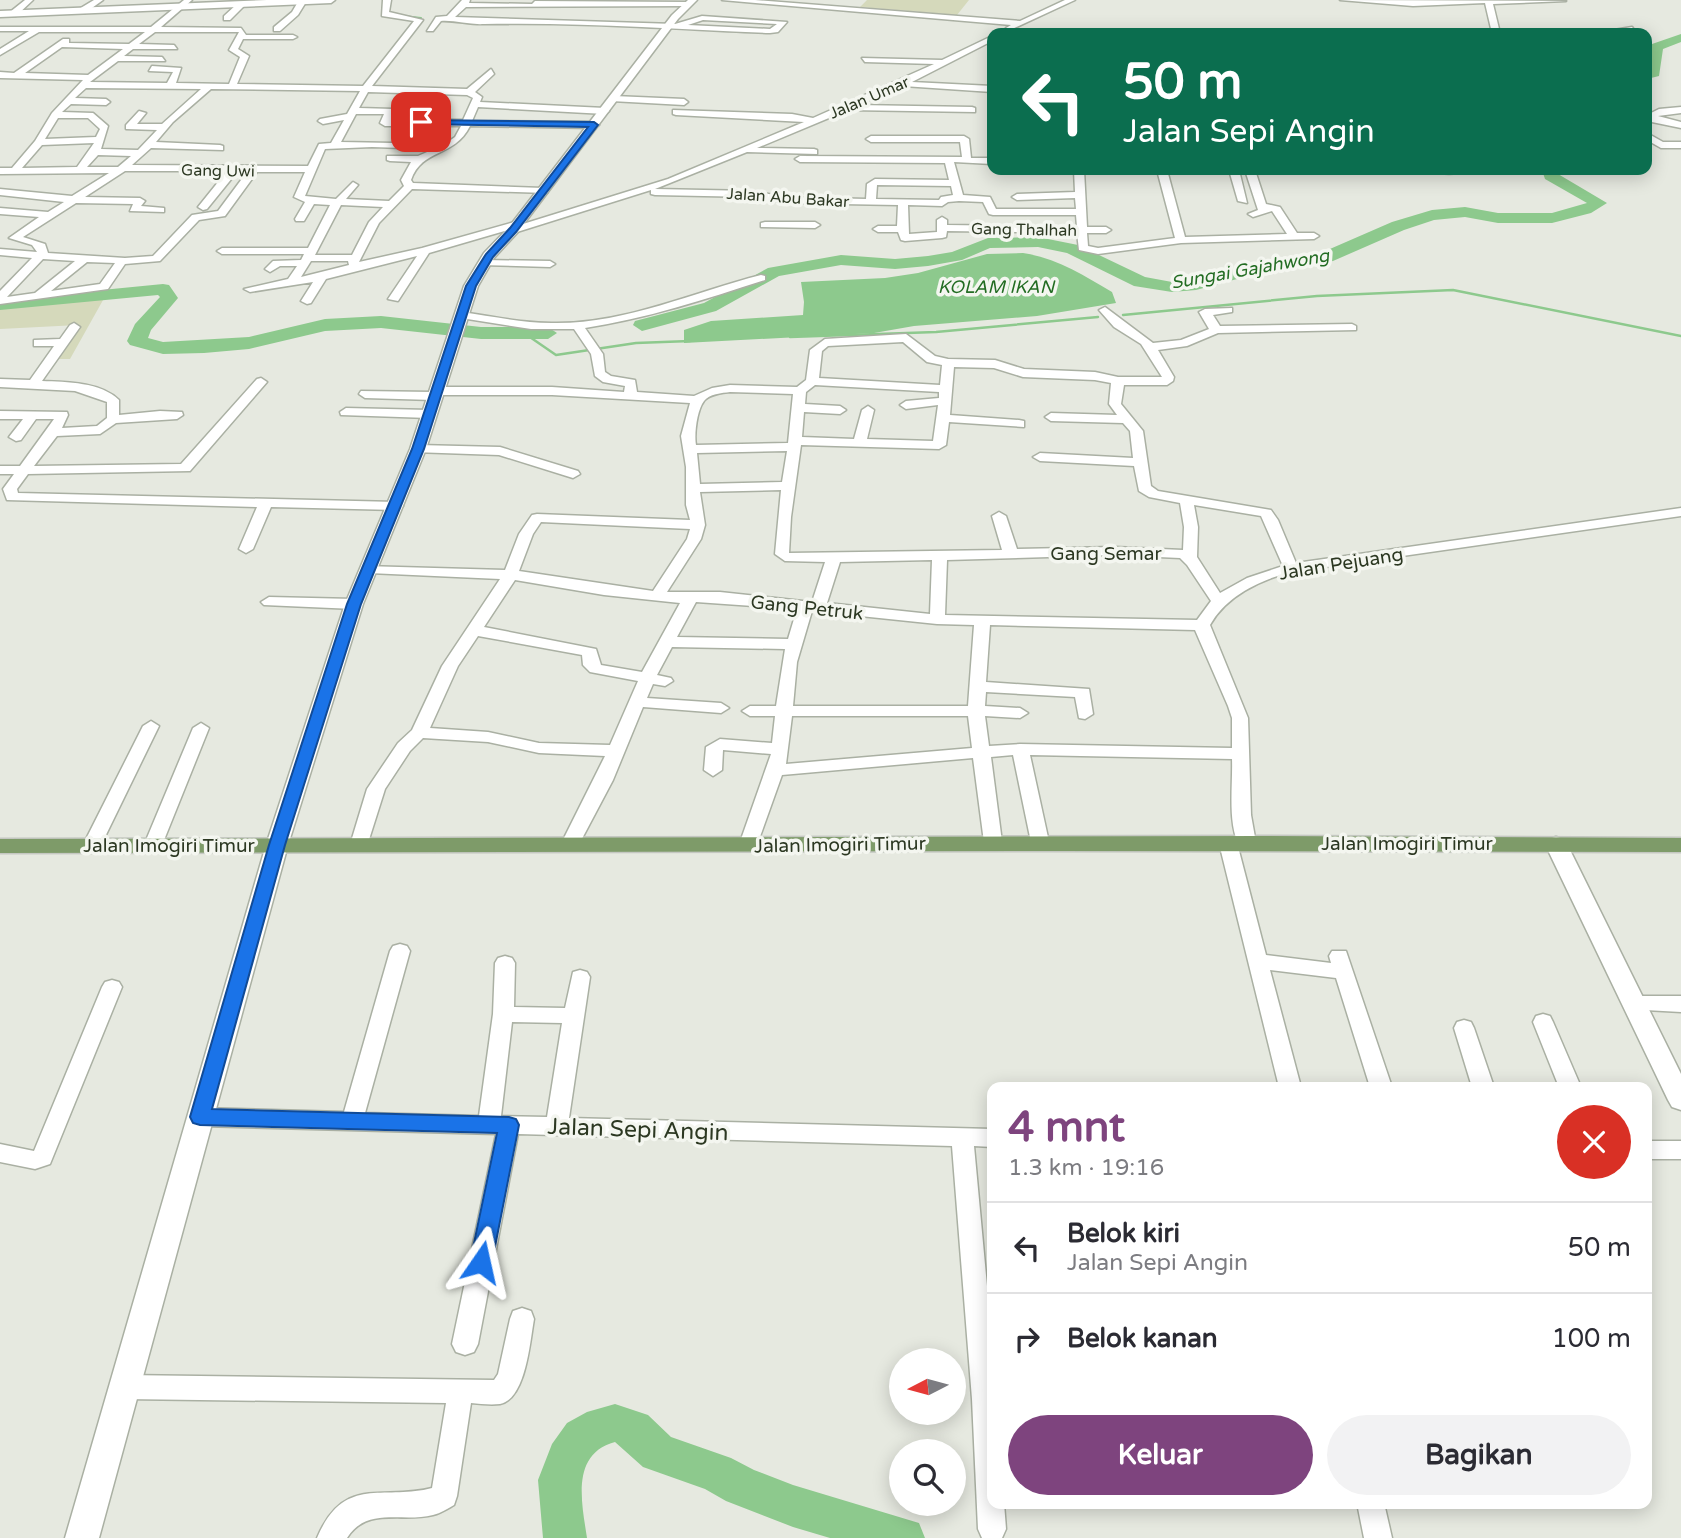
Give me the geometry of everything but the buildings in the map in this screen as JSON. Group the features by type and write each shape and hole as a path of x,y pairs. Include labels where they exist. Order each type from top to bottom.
{"main road":[{"name":"Jalan Imogiri Timur","path":"0,846 569,846 993,842 1681,845"}],"street":[{"path":"13,14 29,0"},
{"path":"61,28 99,0"},
{"path":"16,169 39,142 55,115 71,101 86,81 188,0"},
{"path":"0,14 331,0"},
{"path":"334,144 366,88 419,20 385,13 387,0"},
{"path":"726,0 1020,23"},
{"path":"843,9 853,0"},
{"path":"1010,28 1071,0"},
{"path":"1344,0 1562,1"},
{"path":"1493,1 1496,28"},
{"path":"277,29 295,13 302,2"},
{"path":"606,18 614,2"},
{"path":"449,18 465,3 690,2"},
{"path":"82,1538 277,845 354,604 418,449 471,286 484,263 690,2"},
{"path":"523,20 535,3"},
{"path":"227,18 238,4"},
{"path":"570,13 631,24 774,31 783,22 702,18 672,25 649,22"},
{"path":"430,29 439,19 449,18 475,21 606,18"},
{"path":"125,30 139,19"},
{"path":"623,37 631,24"},
{"path":"0,29 150,30 240,36 293,32 277,29 240,36 229,40"},
{"path":"0,53 38,29"},
{"path":"17,75 58,45 92,29"},
{"path":"232,86 245,58 244,54 233,50 240,36"},
{"path":"139,39 160,39"},
{"path":"58,45 131,46 208,40"},
{"name":"Jalan Umar","path":"355,262 424,251 671,181 901,84 987,40"},
{"path":"44,55 65,56"},
{"path":"96,58 163,60 132,86"},
{"path":"865,60 941,62"},
{"path":"152,69 178,70 170,86"},
{"path":"470,92 491,72"},
{"path":"0,75 132,86 366,88 470,92 478,97 458,139 420,159 408,173 406,180 409,186"},
{"path":"901,84 987,89"},
{"path":"0,246 77,200 122,169 209,86"},
{"path":"873,96 900,96"},
{"path":"71,101 106,102"},
{"path":"474,104 680,107 814,121"},
{"path":"788,107 801,108"},
{"path":"814,108 972,110"},
{"path":"1652,115 1681,110"},
{"path":"323,121 351,114 390,111 372,144"},
{"path":"142,113 129,127 166,127"},
{"path":"55,115 93,116 105,128 95,152 80,170"},
{"path":"1652,118 1681,125"},
{"path":"385,122 466,121 594,125"},
{"path":"871,139 964,139 967,160"},
{"path":"913,139 914,160"},
{"path":"1652,139 1661,145 1681,145"},
{"path":"39,142 101,140"},
{"path":"391,204 311,201 299,197 321,147 334,144 443,146"},
{"path":"95,152 181,147 220,148"},
{"path":"169,163 181,147"},
{"name":"Jalan Umar","path":"744,151 855,154 860,160"},
{"path":"390,158 420,159"},
{"path":"800,159 860,160 872,165 914,160 987,161"},
{"path":"949,160 959,198 986,199 993,212 1081,212"},
{"name":"Gang Uwi","path":"0,171 313,169"},
{"path":"203,206 233,170"},
{"path":"0,252 117,258 122,261 155,260 196,217 221,214 253,170"},
{"path":"1079,175 1083,248 1098,251 1181,240 1314,236"},
{"path":"1163,175 1181,240"},
{"path":"1235,175 1242,201"},
{"path":"1251,175 1257,210 1276,209 1294,237"},
{"path":"22,213 41,193 62,180 102,182"},
{"path":"871,202 872,184 875,182 956,183"},
{"path":"292,282 309,257 339,201 353,186"},
{"path":"250,289 322,277 341,271 355,262 370,227 409,186 543,191"},
{"path":"0,192 41,193 77,200 141,202 129,214"},
{"name":"Jalan Abu Bakar","path":"635,192 753,194 784,200 871,202 942,203 943,199 959,198"},
{"path":"1017,197 1080,195"},
{"path":"300,219 311,201"},
{"path":"765,225 814,228 819,201"},
{"path":"902,202 902,229 904,237 909,239 942,235 942,203"},
{"path":"0,211 129,214 160,210"},
{"name":"Gang Thalhah","path":"943,228 1106,230"},
{"path":"0,229 35,242 43,250 0,299"},
{"path":"878,229 902,229"},
{"path":"222,251 355,262"},
{"path":"394,299 421,260 424,251"},
{"path":"270,269 277,263 309,257"},
{"path":"38,296 85,258"},
{"path":"0,299 102,289 122,261"},
{"path":"484,263 550,264"},
{"path":"334,285 341,271"},
{"path":"307,301 322,277"},
{"path":"459,320 545,326 577,325 660,307 761,278"},
{"path":"658,594 694,539 698,525 693,505 688,436 697,400 706,393 723,390 800,391 812,380 816,350 825,343 897,336 912,340 931,359 948,363 995,364 1023,373 1095,376 1118,382 1167,381 1168,377 1149,346 1141,338 1120,328 1105,310"},
{"path":"1216,330 1205,312 1228,310"},
{"path":"577,325 595,351 599,373 607,379 631,383 630,396"},
{"path":"32,386 74,327"},
{"path":"1149,346 1179,346 1216,330 1352,328"},
{"path":"38,343 64,342"},
{"path":"816,350 852,349"},
{"path":"690,454 794,449 860,442 939,445 948,363"},
{"path":"812,380 944,395"},
{"path":"0,470 185,468 261,382"},
{"path":"1118,382 1115,404 1136,431 1147,492 1266,513 1291,568"},
{"path":"0,383 69,387 106,395 113,400 113,419"},
{"path":"800,391 788,486 783,556 834,558 1011,554 999,516"},
{"path":"365,394 433,400 630,396 697,400"},
{"path":"906,404 944,395"},
{"path":"345,412 433,400"},
{"path":"1080,408 1115,404"},
{"path":"799,408 840,410"},
{"path":"860,442 868,410"},
{"path":"56,432 100,430 113,419 142,417 152,413 177,415"},
{"path":"0,415 62,414 56,432 22,469 10,489 12,496 396,506"},
{"path":"16,437 32,415"},
{"path":"1051,417 1128,419"},
{"path":"944,418 1019,424"},
{"path":"418,449 500,451 573,474"},
{"path":"1040,457 1140,462"},
{"path":"693,488 788,486"},
{"path":"1186,499 1191,527 1190,556"},
{"path":"246,550 266,502"},
{"name":"Jalan Pejuang","path":"1202,625 1219,601 1261,578 1291,568 1681,512"},
{"path":"359,845 376,789 404,747 419,732 450,666 510,576 526,534 540,516 698,525"},
{"name":"Gang Semar","path":"1011,554 1143,551 1190,556 1205,586 1219,601"},
{"path":"937,619 940,556"},
{"path":"748,845 781,749 789,662 794,645 834,558"},
{"name":"Gang Petruk","path":"369,569 531,576 604,590 658,594 688,600 699,595 937,619 1202,625"},
{"path":"569,846 616,751 647,678 688,600"},
{"path":"270,602 354,604"},
{"path":"982,621 976,712 993,842"},
{"path":"1202,625 1214,660 1238,705 1242,815 1238,843 1258,961 1289,1082"},
{"path":"473,630 590,652 592,665 596,669 665,681"},
{"path":"666,642 794,645"},
{"path":"978,687 1083,692 1085,715"},
{"path":"636,702 721,708"},
{"path":"750,711 1020,713"},
{"path":"92,845 151,726"},
{"path":"153,845 201,728"},
{"path":"419,732 488,737 539,748 616,751"},
{"path":"713,770 715,747 720,744 781,749"},
{"path":"776,770 1020,749 1240,754"},
{"path":"1020,749 1041,842"},
{"path":"1556,844 1681,1100"},
{"path":"352,1121 400,951"},
{"path":"1258,961 1342,964 1379,1082"},
{"path":"465,1343 499,1125 505,962"},
{"path":"557,1127 580,977"},
{"path":"0,1153 35,1160 42,1158 112,987"},
{"path":"1634,1004 1681,1004"},
{"path":"503,1014 574,1016"},
{"path":"1543,1022 1568,1082"},
{"path":"1464,1028 1481,1082"},
{"name":"Jalan Sepi Angin","path":"200,1117 987,1138"},
{"path":"962,1138 978,1418 987,1489"},
{"path":"1652,1150 1681,1150"},
{"path":"124,1387 500,1392 506,1387 522,1319"},
{"path":"331,1538 341,1521 362,1508 394,1502 432,1501 443,1496 460,1393"},
{"path":"989,1509 992,1529"},
{"path":"1371,1509 1378,1538"}],"shaded area":[{"path":"867,0 969,0 957,15 860,7"},
{"path":"107,293 70,359 57,359 78,325 0,329 0,305"}],"water":[{"name":"KOLAM IKAN","path":"1023,253 1058,263 1080,274 1112,292 1116,303 1037,316 914,326 874,333 684,343 684,330 711,321 803,315 801,282 885,278 918,273 987,254"}],"waterway":[{"path":"403,16 421,18"},
{"name":"Sungai Gajahwong","path":"1652,74 1657,47 1681,38"},
{"name":"Sungai Gajahwong","path":"642,325 710,307 774,272 841,260 895,264 928,261 956,256 988,243 1038,242 1072,249 1140,282 1172,287 1196,285 1262,267 1327,257 1398,226 1432,215 1465,212 1498,218 1552,218 1585,210 1599,203 1551,175"},
{"name":"Sungai Gajahwong","path":"0,305 163,289 169,298 142,328 137,341 163,348 249,343 325,325 381,322 481,333 548,333"},
{"path":"1123,315 1317,296 1453,290 1681,336"},
{"path":"790,337 936,332 1098,317"},
{"path":"524,333 556,355 636,343 690,341"},
{"path":"565,1538 559,1480 567,1458 582,1437 602,1426 615,1423 633,1429 658,1453 716,1472 741,1486 793,1506 903,1538"}],"route":[{"path":"421,122 594,125 513,230 489,256 471,286 437,387 438,391 433,396 418,449 354,604 277,845 200,1117 509,1125 481,1262"}]}
